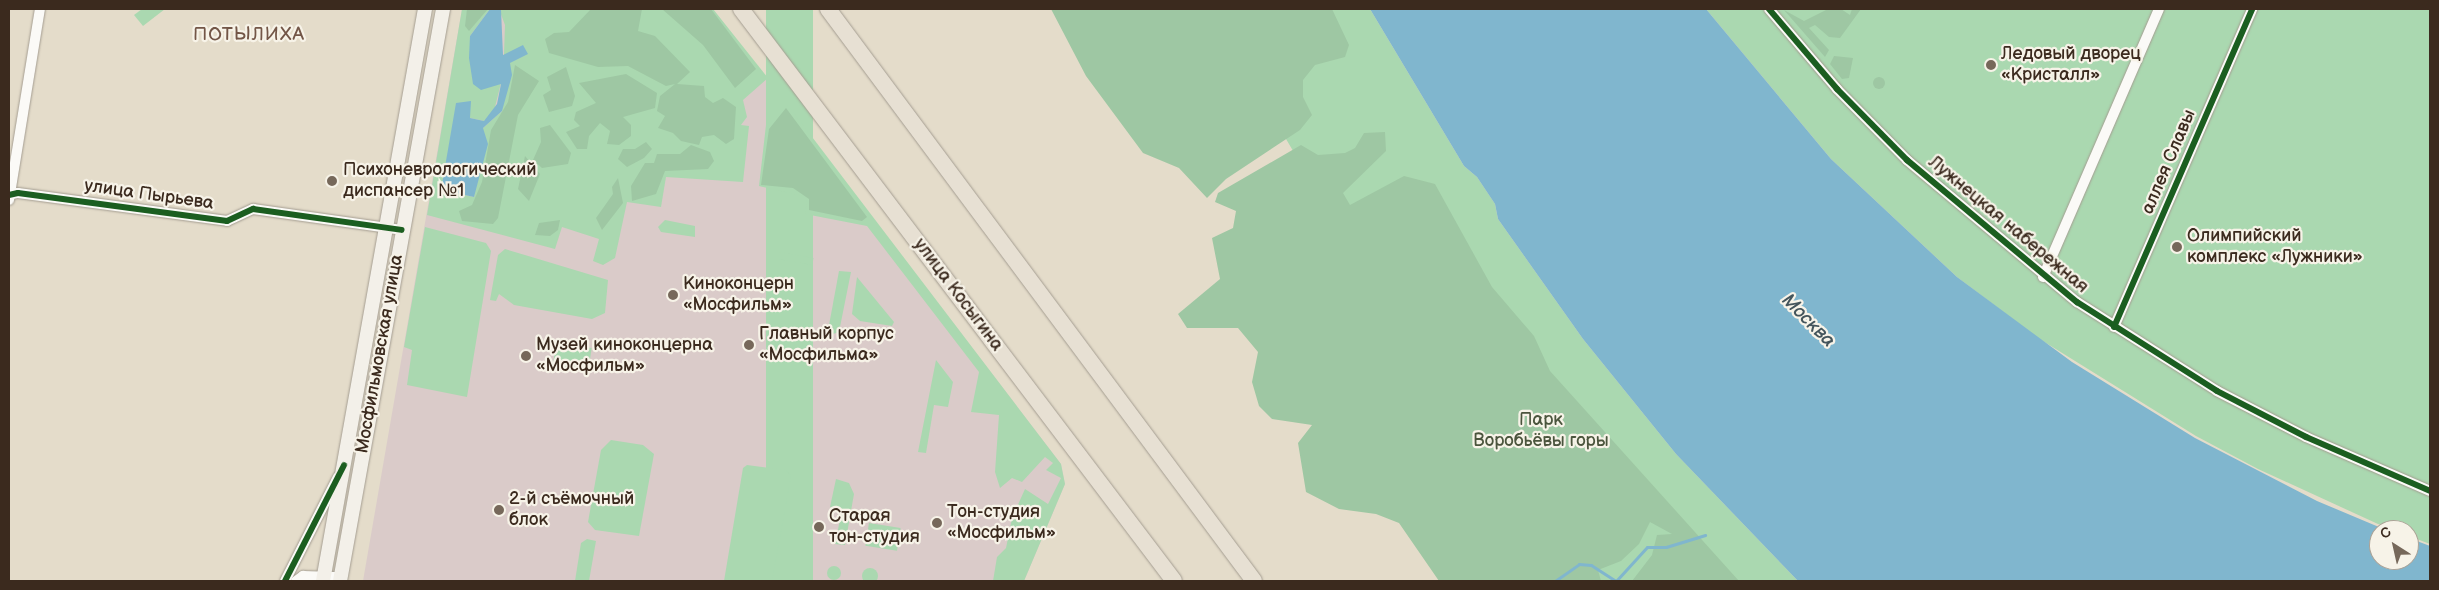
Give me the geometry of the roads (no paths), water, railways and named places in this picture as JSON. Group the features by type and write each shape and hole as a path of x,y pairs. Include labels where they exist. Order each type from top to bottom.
{"main road":[{"name":"Мосфильмовская улица","path":"324,578 425,9"},
{"name":"Мосфильмовская улица","path":"340,579 443,9"},
{"name":"улица Косыгина","path":"741,9 1174,581"},
{"path":"828,9 1254,581"}],"street":[{"path":"9,197 40,9"},
{"name":"Лужнецкая набережная","path":"1769,9 1886,140 2043,277 2114,327 2205,384 2306,438 2430,490"},
{"path":"2043,277 2158,9"},
{"name":"аллея Славы","path":"2114,327 2252,9"},
{"name":"улица Пырьева","path":"9,197 227,221 253,209 402,230"},
{"path":"285,581 344,465"},
{"path":"296,581 324,578 340,579"}],"water":[{"path":"490,9 501,10 503,55 523,45 528,54 510,63 512,75 502,111 483,128 488,144 474,197 441,190 456,103 471,101 470,118 484,121 497,104 501,84 481,90 473,84 469,58 470,36"},
{"name":"Москва","path":"1370,9 1706,9 1831,159 1957,277 2072,362 2195,438 2317,501 2369,523 2369,570 2419,570 2419,542 2430,546 2430,581 1798,581 1676,454 1583,339 1498,219 1495,204 1477,177 1464,166"}],"waterway":[{"path":"1555,581 1579,564 1591,565 1616,581 1647,547 1666,547 1705,535"}],"place":[{"name":"Ледовый дворец «Кристалл»","path":"1991,65"},
{"name":"Психоневрологический диспансер №1","path":"332,181"},
{"name":"Олимпийский комплекс «Лужники»","path":"2177,247"},
{"name":"Киноконцерн «Мосфильм»","path":"673,295"},
{"name":"Главный корпус «Мосфильма»","path":"749,345"},
{"name":"Музей киноконцерна «Мосфильм»","path":"526,356"},
{"name":"2-й съёмочный блок","path":"499,510"},
{"name":"Тон-студия «Мосфильм»","path":"937,523"},
{"name":"Старая тон-студия","path":"819,527"}],"district":[{"name":"ПОТЫЛИХА","path":"249,35"}],"park label":[{"name":"Парк Воробьёвы горы","path":"1541,431"}]}
